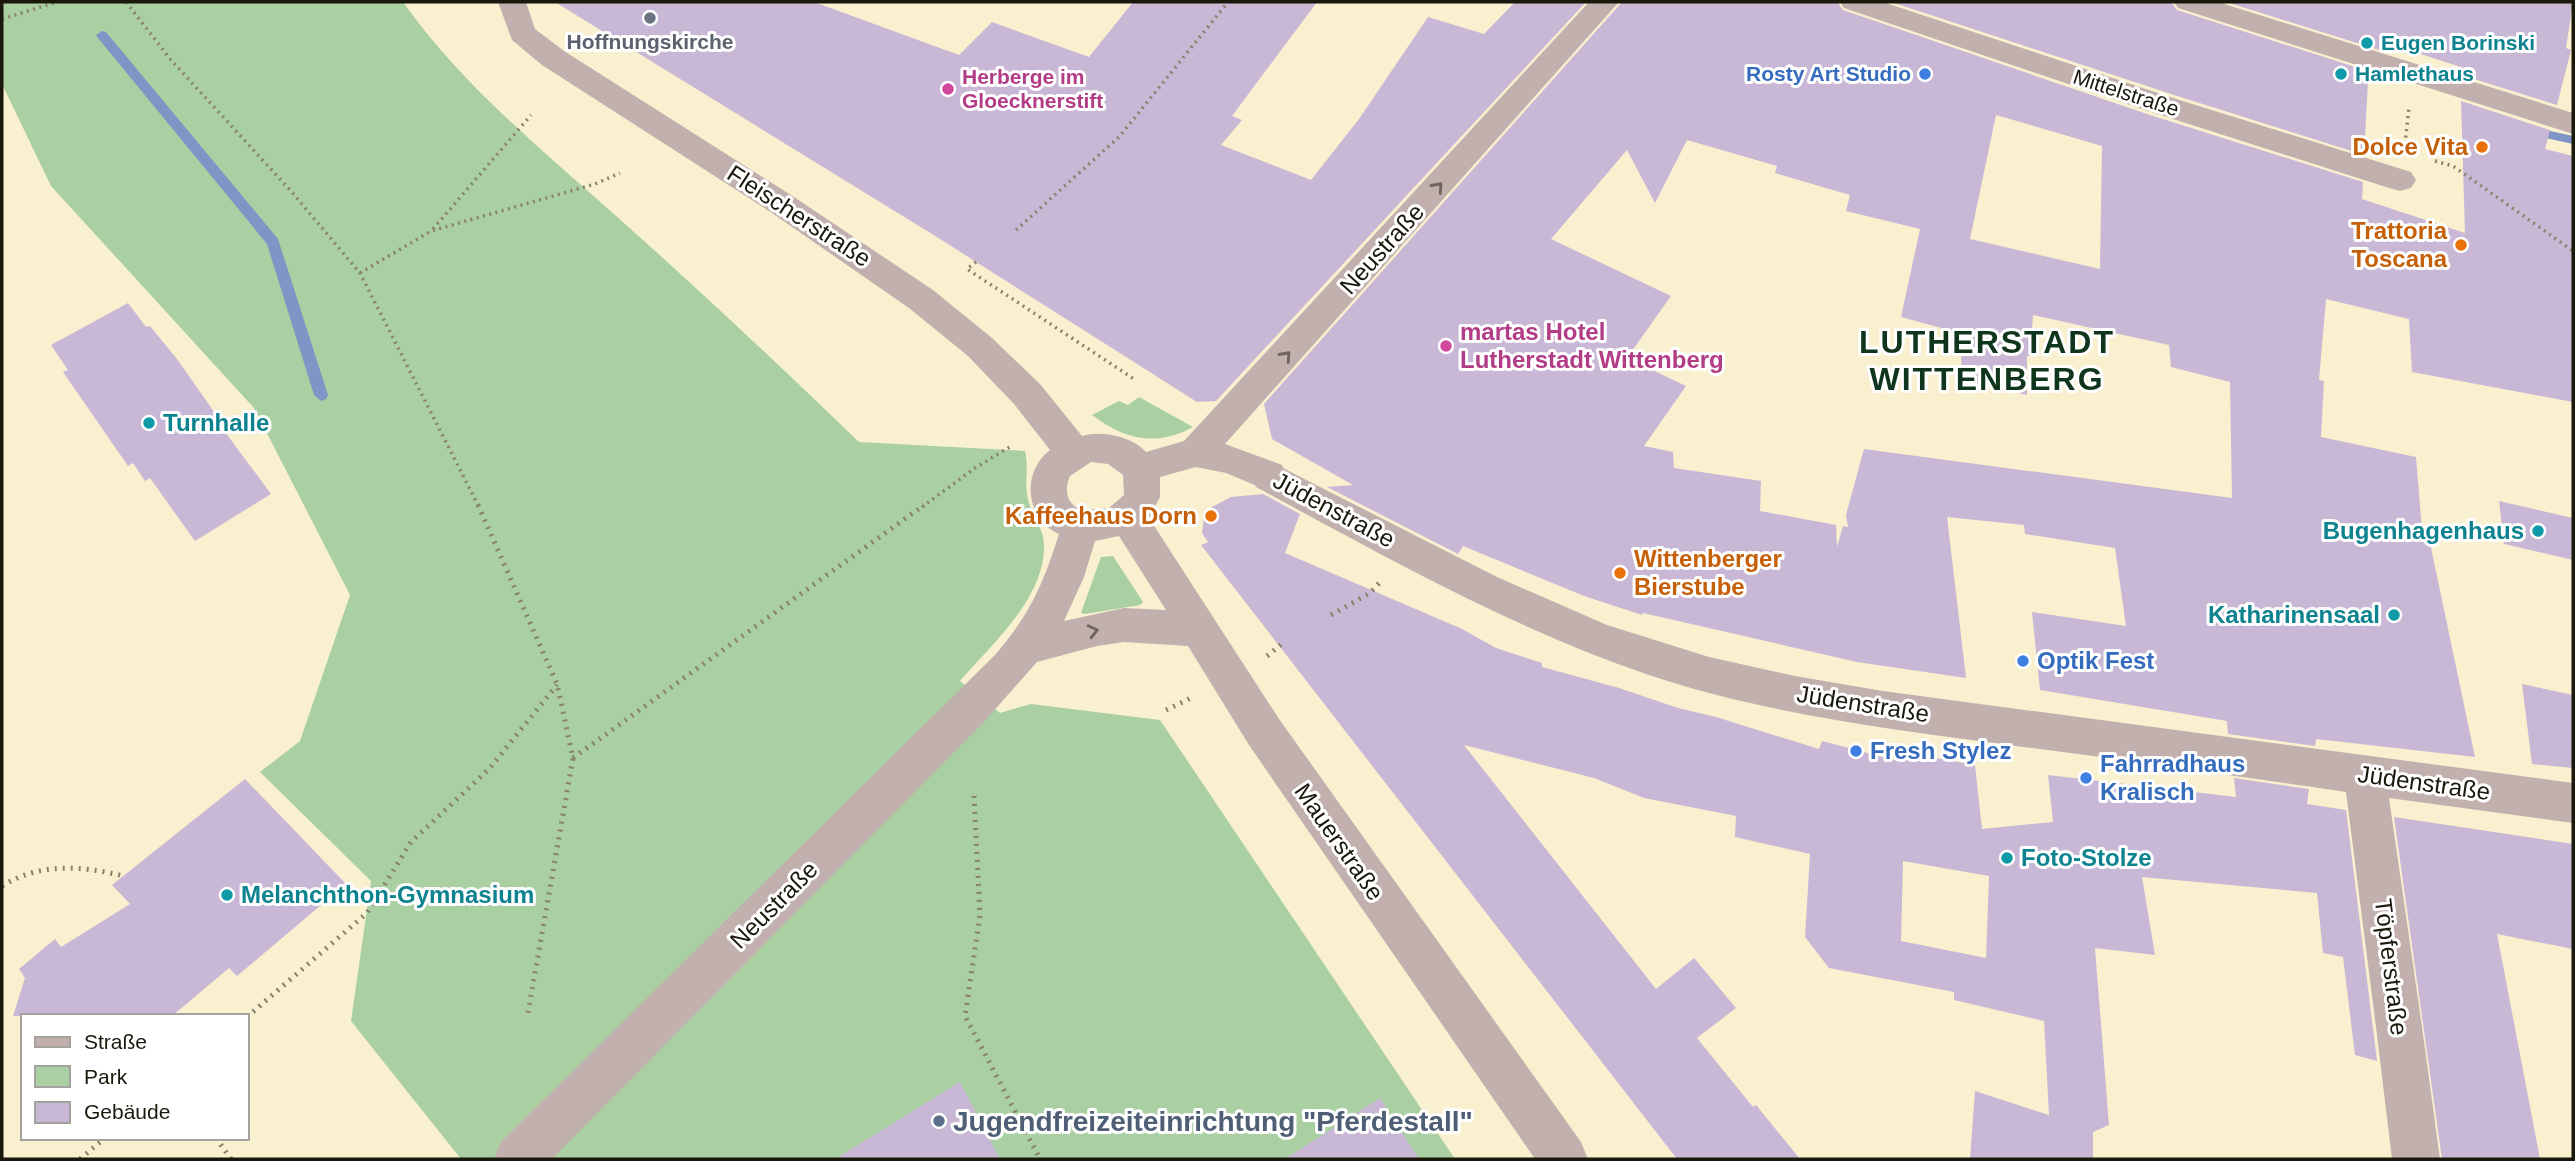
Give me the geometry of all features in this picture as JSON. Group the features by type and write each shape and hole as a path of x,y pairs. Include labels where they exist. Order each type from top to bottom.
{"street":[{"name":"Fleischerstraße","path":"512,2 522,33 535,45 794,212 921,299 989,356 1027,394 1063,439"},
{"name":"Neustraße","path":"1196,452 1605,2"},
{"name":"Mittelstraße","path":"1854,2 2159,104 2402,166"},
{"path":"2188,2 2573,124"},
{"path":"1063,439 1116,450 1130,457 1141,468 1144,494 1137,506 1126,517 1105,526 1081,526 1057,514 1048,501 1046,493 1063,439"},
{"path":"1141,468 1196,452"},
{"name":"Jüdenstraße","path":"1196,452 1233,460 1269,475 1535,614 1621,647 1709,675 1823,699 1936,716 2573,803"},
{"name":"Mauerstraße","path":"1126,517 1136,529 1228,680 1324,821 1564,1159"},
{"name":"Neustraße","path":"518,1159 968,711 1027,648 1047,617 1062,585 1081,526"},
{"path":"1027,648 1097,629 1124,625 1197,629"},
{"name":"Töpferstraße","path":"2363,775 2371,810 2416,1159"}],"path":[{"path":"2,19 57,2"},
{"path":"126,2 132,2"},
{"path":"126,2 172,60 290,190 360,273 479,506 557,684 573,758 527,1018"},
{"path":"1016,230 1120,136 1228,2"},
{"path":"2410,71 2402,166 2453,166 2573,251"},
{"path":"431,231 531,116"},
{"path":"360,273 431,231 596,184 620,173"},
{"path":"976,262 967,269 1134,379"},
{"path":"573,758 975,468 1063,439"},
{"path":"1331,615 1370,593 1411,551"},
{"path":"248,1016 366,913 411,842 489,769 557,684"},
{"path":"974,796 980,915 965,1016 1040,1159"},
{"path":"2,886 8,881 50,867 85,866 124,876"},
{"path":"80,1159 103,1140"},
{"path":"217,1140 231,1159"}],"green space":[{"path":"2,2 403,2 452,63 508,119 684,278 859,442 1025,451 1028,499 1040,527 1044,545 1042,565 1036,583 1014,619 960,681 1000,713 1031,704 1160,720 1455,1159 461,1159 351,1021 371,881 260,772 300,741 350,595 254,408 51,186 2,84"},
{"path":"1139,397 1193,427 1166,437 1141,438 1116,430 1092,415 1119,401 1128,405"},
{"path":"1113,556 1143,602 1140,605 1081,613 1101,557"}],"building":[{"path":"555,2 814,2 959,55 992,22 1089,57 1133,2 1317,2 1232,116 1242,120 1221,145 1311,180 1359,119 1428,17 1484,34 1515,2 1586,2 1216,401 1197,402 932,234"},
{"path":"1622,2 1837,2 1843,10 2147,114 2363,182 2362,199 2465,233 2461,101 2550,130 2545,149 2573,156 2573,402 2412,372 2409,319 2326,299 2319,380 2324,381 2321,437 2416,457 2423,542 2430,543 2475,757 2316,739 2315,746 2228,734 2227,721 2040,690 2032,612 2126,626 2115,548 2025,534 2024,525 1947,517 1966,678 1857,662 1643,613 1642,615 1584,596 1463,546 1458,554 1327,487 1353,485 1272,439 1264,404","holes":["1996,115 2102,146 2100,269 1970,239","1687,140 1777,166 1775,173 1850,195 1846,211 1920,229 1901,317 1960,333 1962,379 2027,395 2027,356 2030,356 2033,315 2169,345 2171,367 2230,382 2232,498 1864,449 1846,515 1848,527 1843,526 1837,547 1836,525 1760,511 1761,481 1674,468 1673,452 1644,446 1686,386 1627,358 1671,296 1551,239 1627,150 1655,203"]},
{"path":"1891,2 2171,2 2177,10 2374,73 2368,82 2364,155 2171,94"},
{"path":"2226,2 2573,2 2566,48 2571,50 2557,105 2461,75 2461,67 2380,41 2379,50"},
{"name":"Turnhalle","path":"128,303 146,327 150,326 177,359 217,416 214,417 271,494 195,541 150,478 145,481 133,463 128,466 63,372 68,370 51,345"},
{"path":"1263,494 1300,514 1285,553 1462,629 1496,648 1542,663 1542,667 1819,749 1822,741 1898,761 1901,752 1975,765 1982,829 2053,822 2048,775 2236,797 2234,778 2309,789 2307,804 2346,810 2377,1061 2355,1055 2343,957 2323,953 2317,893 2142,877 2155,955 2095,948 2109,1125 2093,1132 2093,1159 1970,1159 1975,1091 2049,1115 2044,1021 1954,1000 1954,992 1829,968 1805,937 1810,854 1735,837 1736,816 1644,798 1594,778 1464,745 1656,989 1694,958 1736,1008 1697,1038 1800,1159 1677,1159 1201,545 1208,542 1202,533 1204,518 1212,507 1231,497","holes":["1903,861 1989,876 1986,958 1901,941"]},
{"name":"Bugenhagenhaus","path":"2499,501 2573,518 2573,560 2504,544"},
{"path":"2522,684 2573,695 2573,768 2532,764"},
{"name":"Melanchthon-Gymnasium","path":"245,779 346,884 237,976 229,968 174,1014 13,1016 25,978 19,969 55,939 61,947 130,904 112,885"},
{"path":"2394,817 2573,844 2573,949 2497,934 2540,1159 2442,1159"},
{"name":"Jugendfreizeiteinrichtung \"Pferdestall\"","path":"960,1082 1000,1159 835,1159"},
{"path":"1380,1098 1419,1159 1285,1159"}],"waterway":[{"path":"102,35 273,242 321,395"},
{"path":"2527,130 2573,140"}],"place":[{"name":"Hoffnungskirche","path":"650,18"},
{"name":"Eugen Borinski","path":"2367,43"},
{"name":"Rosty Art Studio","path":"1925,74"},
{"name":"Hamlethaus","path":"2341,74"},
{"name":"Herberge im Gloecknerstift","path":"948,89"},
{"name":"Dolce Vita","path":"2482,147"},
{"name":"Trattoria Toscana","path":"2461,245"},
{"name":"martas Hotel Lutherstadt Wittenberg","path":"1446,346"},
{"name":"Turnhalle","path":"149,423"},
{"name":"Kaffeehaus Dorn","path":"1211,516"},
{"name":"Bugenhagenhaus","path":"2538,531"},
{"name":"Wittenberger Bierstube","path":"1620,573"},
{"name":"Katharinensaal","path":"2394,615"},
{"name":"Optik Fest","path":"2023,661"},
{"name":"Fresh Stylez","path":"1856,751"},
{"name":"Fahrradhaus Kralisch","path":"2086,778"},
{"name":"Foto-Stolze","path":"2007,858"},
{"name":"Melanchthon-Gymnasium","path":"227,895"},
{"name":"Jugendfreizeiteinrichtung \"Pferdestall\"","path":"939,1121"}],"district":[{"name":"LUTHERSTADT WITTENBERG","path":"1987,360"}]}
